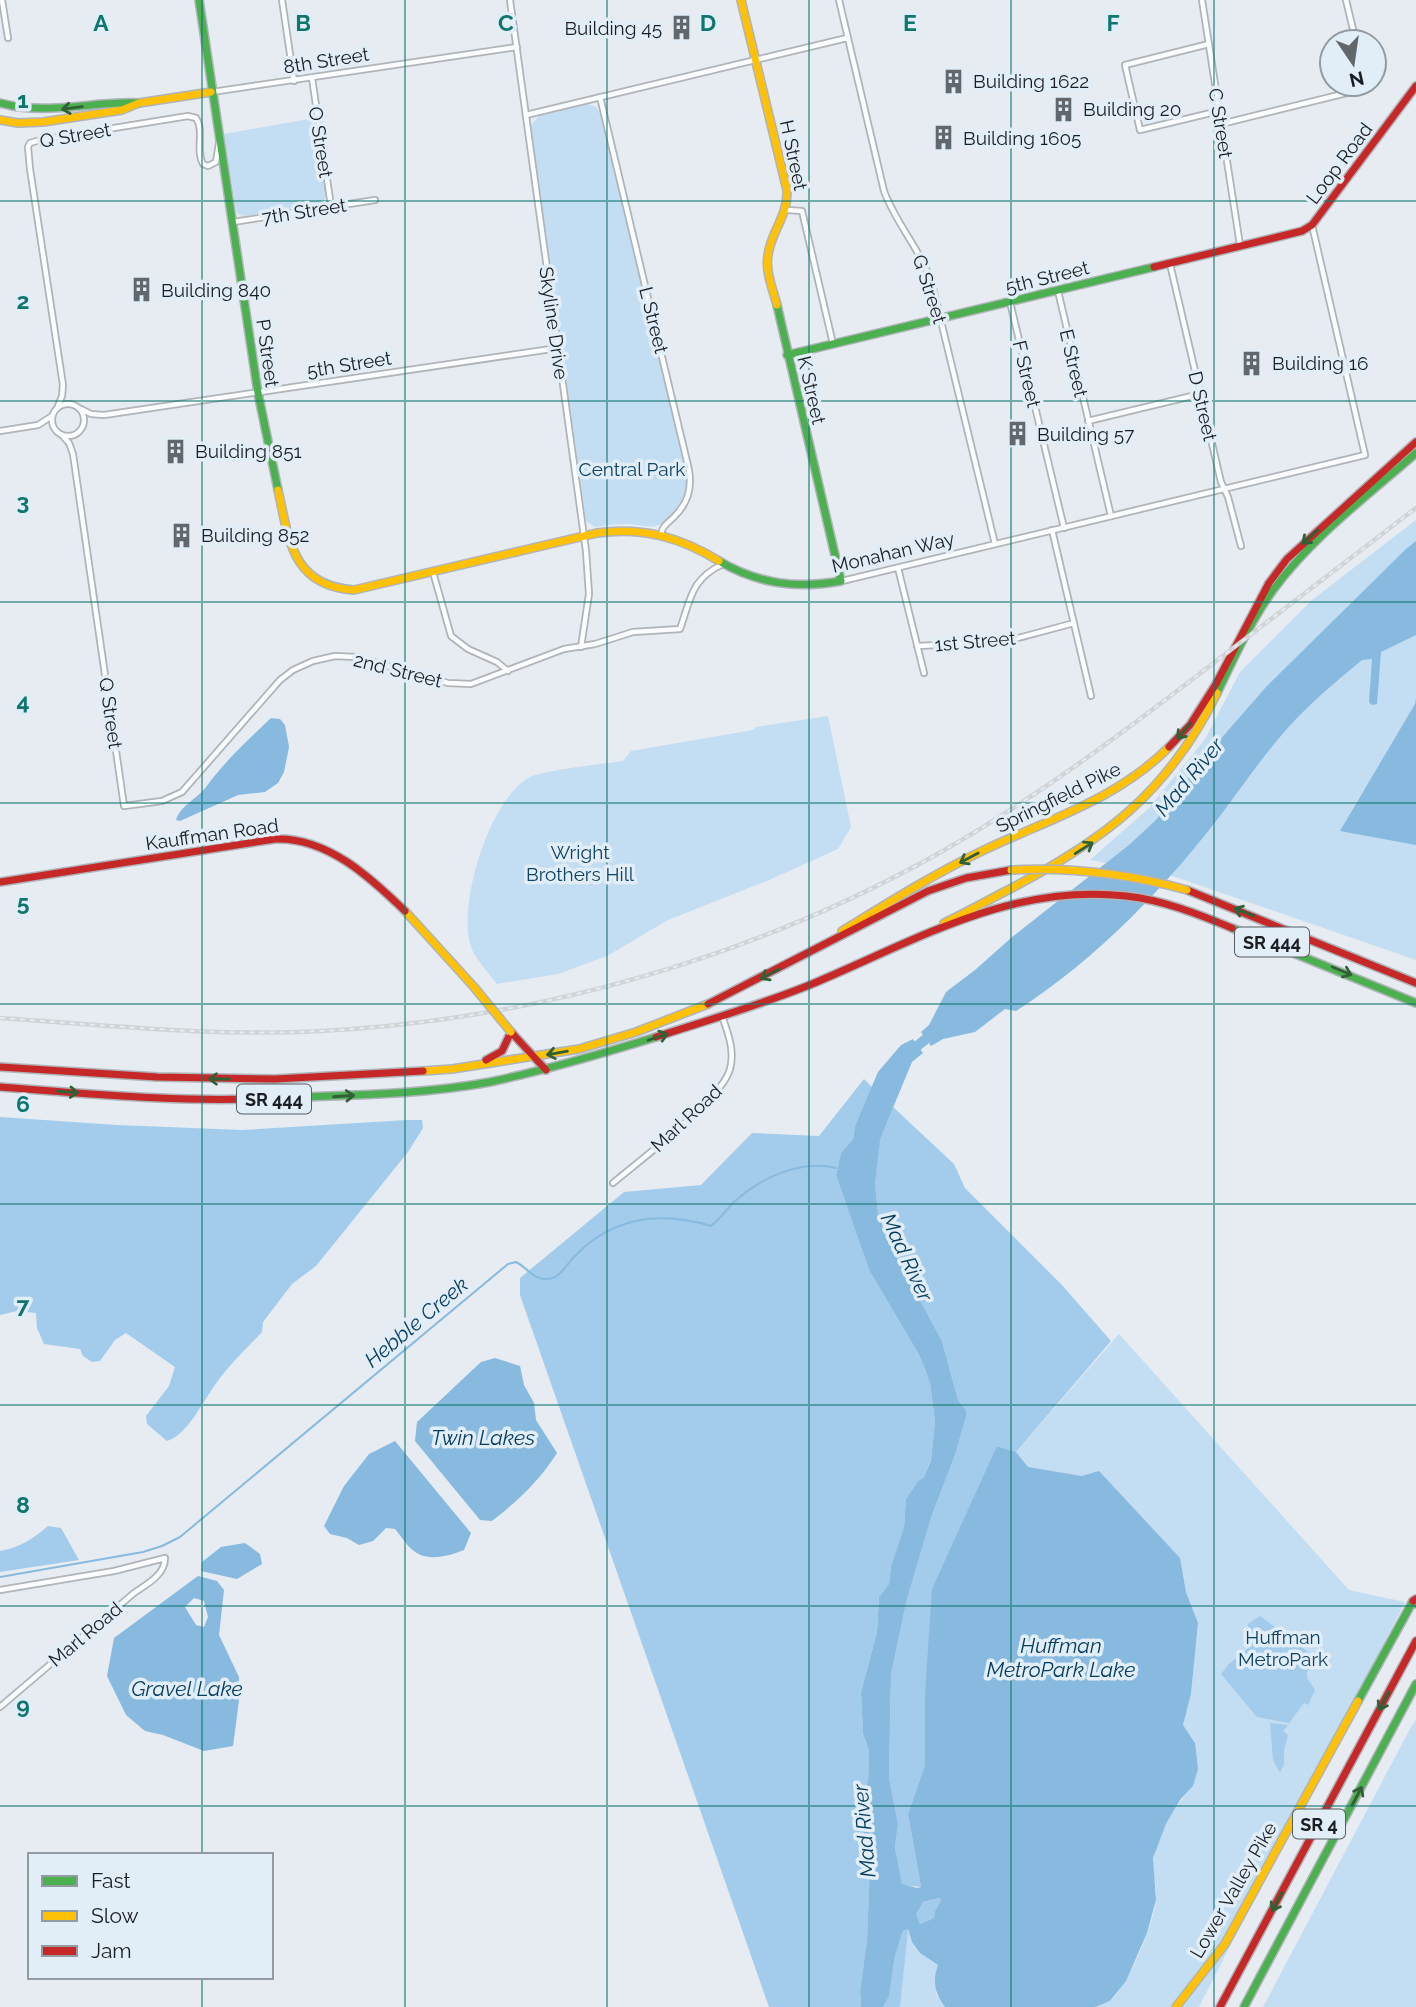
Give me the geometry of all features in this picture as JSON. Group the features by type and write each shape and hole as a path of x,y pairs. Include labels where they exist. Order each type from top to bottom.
{"main road":[{"name":"P Street","path":"199,0 258,393 294,556 305,571 326,585 348,590 433,572"},
{"name":"H Street","path":"741,0 786,184 787,210"},
{"name":"Loop Road","path":"1312,225 1416,86"},
{"name":"8th Street","path":"0,120 18,123 43,122 211,92"},
{"name":"8th Street","path":"0,103 25,110 50,111 120,101 139,103"},
{"name":"K Street","path":"787,210 770,244 766,260 841,581"},
{"name":"5th Street","path":"787,355 1170,264 1302,230 1312,225"},
{"name":"Springfield Pike","path":"794,961 913,888 980,852 1095,801 1155,761 1190,725 1216,684 1261,597 1279,569 1293,552 1416,442"},
{"path":"826,977 950,920 1043,873 1091,844 1130,813 1166,775 1194,736 1274,590 1338,522 1416,453"},
{"name":"Monahan Way","path":"433,572 624,530 661,534 696,546 751,576 785,584 815,585 841,581"},
{"name":"Kauffman Road","path":"0,882 275,839 303,841 328,850 381,890 430,937 546,1070"},
{"name":"SR 444","path":"0,1067 206,1079 275,1079 452,1069 579,1049 636,1032 716,1001 928,891 966,878 1035,868 1093,870 1148,879 1187,890 1416,981"},
{"name":"SR 444","path":"0,1087 199,1100 293,1098 461,1086 546,1070 722,1015 826,977 963,919 1011,903 1040,897 1087,894 1126,896 1164,903 1218,921 1416,1003"},
{"path":"382,1073 494,1058 505,1048 511,1032"},
{"name":"Lower Valley Pike","path":"1176,2007 1225,1944 1309,1787 1415,1601"},
{"name":"SR 4","path":"1220,2007 1416,1641"},
{"name":"SR 4","path":"1244,2007 1416,1684"}],"street":[{"path":"2,0 8,38"},
{"path":"282,0 294,80"},
{"name":"Skyline Drive","path":"510,0 584,537 589,594 581,647"},
{"name":"G Street","path":"839,0 884,191 896,217 926,265 995,544"},
{"name":"C Street","path":"1202,0 1240,246"},
{"path":"1346,0 1353,28"},
{"path":"526,115 848,38"},
{"path":"1209,44 1125,65 1140,130 1219,111"},
{"name":"8th Street","path":"211,92 517,47"},
{"name":"O Street","path":"312,78 331,206"},
{"name":"L Street","path":"600,97 690,470 691,485 687,498 680,511 663,527 661,534"},
{"path":"1221,124 1326,98"},
{"name":"Q Street","path":"58,407 63,385 27,147 40,140 188,116 199,120 200,157 203,164 208,166 216,162 219,142"},
{"name":"7th Street","path":"233,222 375,200"},
{"name":"H Street","path":"787,210 802,211 833,344"},
{"name":"Monahan Way","path":"841,581 1365,455 1312,225"},
{"name":"D Street","path":"1170,264 1200,394 1241,546"},
{"name":"E Street","path":"1058,291 1111,516"},
{"name":"F Street","path":"1010,302 1064,528"},
{"name":"5th Street","path":"84,426 92,419 104,415 558,348"},
{"name":"Q Street","path":"63,385 73,404"},
{"path":"1088,421 1200,394"},
{"path":"0,430 38,425 69,436 79,432 84,426 85,416 81,409 65,403 58,407 52,422 55,430"},
{"name":"5th Street","path":"81,409 91,414 104,415"},
{"path":"38,425 53,415"},
{"name":"Q Street","path":"73,454 79,432"},
{"name":"Q Street","path":"61,435 69,443 73,454 124,806"},
{"path":"1052,530 1091,696"},
{"name":"2nd Street","path":"124,806 162,800 182,792 279,680 293,670 335,656 356,657 434,680 459,684 476,683 560,650 581,647 633,632 680,629 699,580 724,563"},
{"path":"898,568 924,673"},
{"path":"433,572 451,636 468,649 497,662 508,671"},
{"name":"1st Street","path":"917,646 1003,642 1074,623"},
{"name":"Marl Road","path":"613,1183 718,1092 725,1082 731,1066 730,1040 722,1015"},
{"name":"Marl Road","path":"0,1590 114,1571 165,1558 165,1566 156,1577 0,1707"}],"green space":[{"name":"Central Park","path":"587,104 596,107 601,115 687,478 685,492 674,513 662,523 652,526 628,524 595,527 586,521 531,125 539,116"},
{"path":"315,118 327,194 324,201 321,204 239,215 224,134"},
{"path":"1416,520 1416,960 1164,873 1090,860 1149,808 1205,739 1240,672 1312,600"},
{"name":"Wright Brothers Hill","path":"828,716 851,827 838,849 668,920 607,956 558,974 497,984 478,960 470,944 468,925 473,878 490,829 501,808 514,790 528,778 559,770 623,761 631,751"},
{"path":"864,1079 872,1087 855,1126 853,1139 841,1153 836,1175 869,1270 925,1369 930,1383 935,1422 931,1459 924,1477 918,1481 906,1499 904,1527 891,1566 889,1584 879,1597 877,1632 861,1692 863,1734 869,1750 862,1826 870,1864 861,2007 769,2007 520,1295 520,1278 624,1192 701,1185 752,1133 819,1136"},
{"path":"893,1107 954,1164 965,1188 1061,1284 1111,1341 1016,1452 997,1446 925,1694 925,1765 908,1814 921,1887 902,1885 895,1847 898,1824 889,1778 891,1674 907,1599 932,1515 955,1455 966,1410 958,1400 942,1341 888,1241 878,1213 875,1184 879,1139"},
{"path":"0,1117 242,1130 422,1120 423,1128 408,1152 316,1266 292,1284 263,1322 262,1332 222,1375 189,1424 167,1441 147,1424 146,1416 169,1386 175,1367 126,1333 115,1340 100,1361 92,1362 83,1356 80,1349 44,1344 37,1328 36,1313 17,1311 0,1315"},
{"name":"Huffman MetroPark","path":"1119,1334 1349,1590 1405,1602 1199,2007 1095,2007 1110,2001 1117,1994 1139,1953 1154,1909 1156,1894 1153,1861 1157,1846 1169,1818 1193,1786 1195,1743 1183,1725 1191,1694 1198,1623 1186,1592 1180,1558 1082,1476 1027,1467 1016,1452"},
{"path":"48,1526 61,1528 79,1560 0,1572 0,1551 26,1542"},
{"path":"1260,1616 1318,1659 1307,1672 1307,1678 1315,1690 1308,1705 1304,1703 1289,1723 1257,1717 1221,1674 1251,1646 1248,1624"},
{"path":"1416,1720 1416,2007 1263,2007 1411,1727"},
{"path":"1270,1723 1288,1725 1283,1731 1288,1735 1280,1773 1273,1760"},
{"path":"939,1898 941,1900 934,1918 920,1924 915,1914 923,1902"},
{"path":"908,1929 912,1942 920,1953 938,1965 936,1994 945,2007 883,2007"},
{"path":"908,1929 900,2007 883,2007 889,1996 895,1956 903,1931"}],"water":[{"path":"1416,541 1416,635 1381,652 1377,704 1372,705 1369,702 1372,659 1362,660 1319,696 1284,732 1204,837 1130,919 1103,944 1046,991 1016,1011 1005,1009 975,1032 943,1039 931,1046 929,1043 934,1037 927,1040 925,1038 929,1032 923,1035 921,1032 929,1025 946,992 1129,845 1156,820 1198,765 1266,687"},
{"path":"1416,698 1416,845 1340,831 1415,704"},
{"path":"271,718 280,719 285,725 289,747 284,772 278,783 265,792 238,795 180,821 176,820 185,806 203,791 229,760"},
{"name":"Huffman MetroPark Lake","path":"913,1039 915,1042 911,1046 916,1044 918,1047 915,1052 920,1049 923,1053 912,1062 880,1139 875,1184 878,1213 888,1241 942,1341 958,1400 966,1410 955,1455 932,1515 907,1599 891,1674 889,1778 898,1824 895,1847 902,1884 921,1887 908,1814 925,1765 925,1694 932,1589 997,1446 1016,1452 1028,1467 1082,1476 1099,1471 1180,1558 1186,1592 1198,1623 1191,1694 1183,1725 1195,1743 1198,1769 1193,1786 1180,1800 1166,1824 1153,1858 1156,1900 1147,1933 1126,1981 1110,2001 1095,2007 945,2007 936,1987 938,1965 920,1953 912,1942 908,1929 903,1931 895,1956 889,1996 883,2007 861,2007 870,1864 862,1826 869,1750 863,1734 861,1692 877,1632 879,1597 889,1584 891,1566 904,1527 906,1499 918,1481 924,1477 931,1460 935,1422 930,1383 925,1369 869,1270 836,1175 841,1153 853,1139 855,1126 878,1072 901,1045","holes":["939,1898 941,1900 934,1918 920,1924 916,1914 923,1902"]},
{"name":"Twin Lakes","path":"495,1358 520,1366 524,1385 534,1403 536,1420 557,1453 528,1490 492,1521 480,1520 415,1441 417,1422 481,1362"},
{"name":"Twin Lakes","path":"395,1441 471,1533 464,1550 445,1556 425,1556 411,1549 395,1529 386,1528 373,1541 359,1545 347,1538 330,1534 324,1526 344,1486 369,1454"},
{"path":"245,1543 260,1554 262,1564 237,1579 201,1571 202,1562 221,1547"},
{"name":"Gravel Lake","path":"198,1576 217,1581 224,1590 219,1635 239,1677 233,1746 204,1751 145,1731 126,1715 107,1676 114,1638","holes":["194,1598 204,1601 208,1617 204,1627 196,1625 185,1607"]}],"waterway":[{"name":"Mad River","path":"906,1055 937,1030"},
{"name":"Hebble Creek","path":"0,1577 143,1552 180,1537 508,1264 516,1262 538,1278 553,1278 591,1242 622,1225 656,1218 692,1221 711,1226 744,1193 768,1178 795,1168 836,1168"}],"railway":[{"path":"0,1018 241,1032 321,1031 401,1024 482,1013 562,997 641,977 719,952 795,923 869,890 941,852 1011,809 1145,715 1416,508"}],"traffic: fast":[{"path":"199,0 258,393 278,490"},
{"path":"0,103 35,108 139,103"},
{"path":"787,355 1154,267"},
{"path":"719,561 748,575 778,583 841,581 777,305"},
{"path":"1217,693 1257,615 1288,571 1341,518 1416,453"},
{"path":"1232,928 1416,1003"},
{"path":"276,1098 437,1090 490,1082 594,1056 656,1037"},
{"path":"1358,1701 1413,1601 1416,1604"},
{"path":"1244,2007 1416,1684"}],"traffic: slow":[{"path":"741,0 787,190 785,208 767,261 777,305"},
{"path":"0,120 18,123 43,122 211,92"},
{"path":"278,490 286,526 297,557 306,570 333,587 354,590 614,531 661,536 690,546 719,561"},
{"path":"944,923 1073,853 1130,811 1177,759 1217,693"},
{"path":"842,931 964,860 1105,795 1149,765 1169,747"},
{"path":"1011,870 1100,873 1187,890"},
{"path":"405,911 474,987"},
{"path":"474,987 511,1032"},
{"path":"423,1071 579,1049 636,1032 708,1004"},
{"path":"1176,2007 1225,1944 1358,1701"}],"traffic: jam":[{"path":"1154,267 1302,231 1312,225 1416,86"},
{"path":"1169,747 1190,725 1216,684 1269,583 1287,559 1416,442"},
{"path":"0,882 275,839 294,840 330,852 346,862 377,885 405,911"},
{"path":"708,1004 928,891 966,878 1011,870"},
{"path":"1187,890 1416,983"},
{"path":"656,1037 793,992 964,919 1042,898 1083,894 1140,898 1180,908 1232,928"},
{"path":"511,1032 546,1070"},
{"path":"486,1060 502,1051 511,1032"},
{"path":"0,1067 157,1077 275,1079 423,1071"},
{"path":"0,1087 172,1099 276,1098"},
{"path":"1220,2007 1416,1641"}],"place":[{"name":"Building 45","path":"682,28"},
{"name":"Building 1622","path":"953,81"},
{"name":"Building 20","path":"1063,109"},
{"name":"Building 1605","path":"943,138"},
{"name":"Building 840","path":"141,290"},
{"name":"Building 16","path":"1252,363"},
{"name":"Building 57","path":"1017,434"},
{"name":"Building 851","path":"175,451"},
{"name":"Building 852","path":"181,535"}]}
